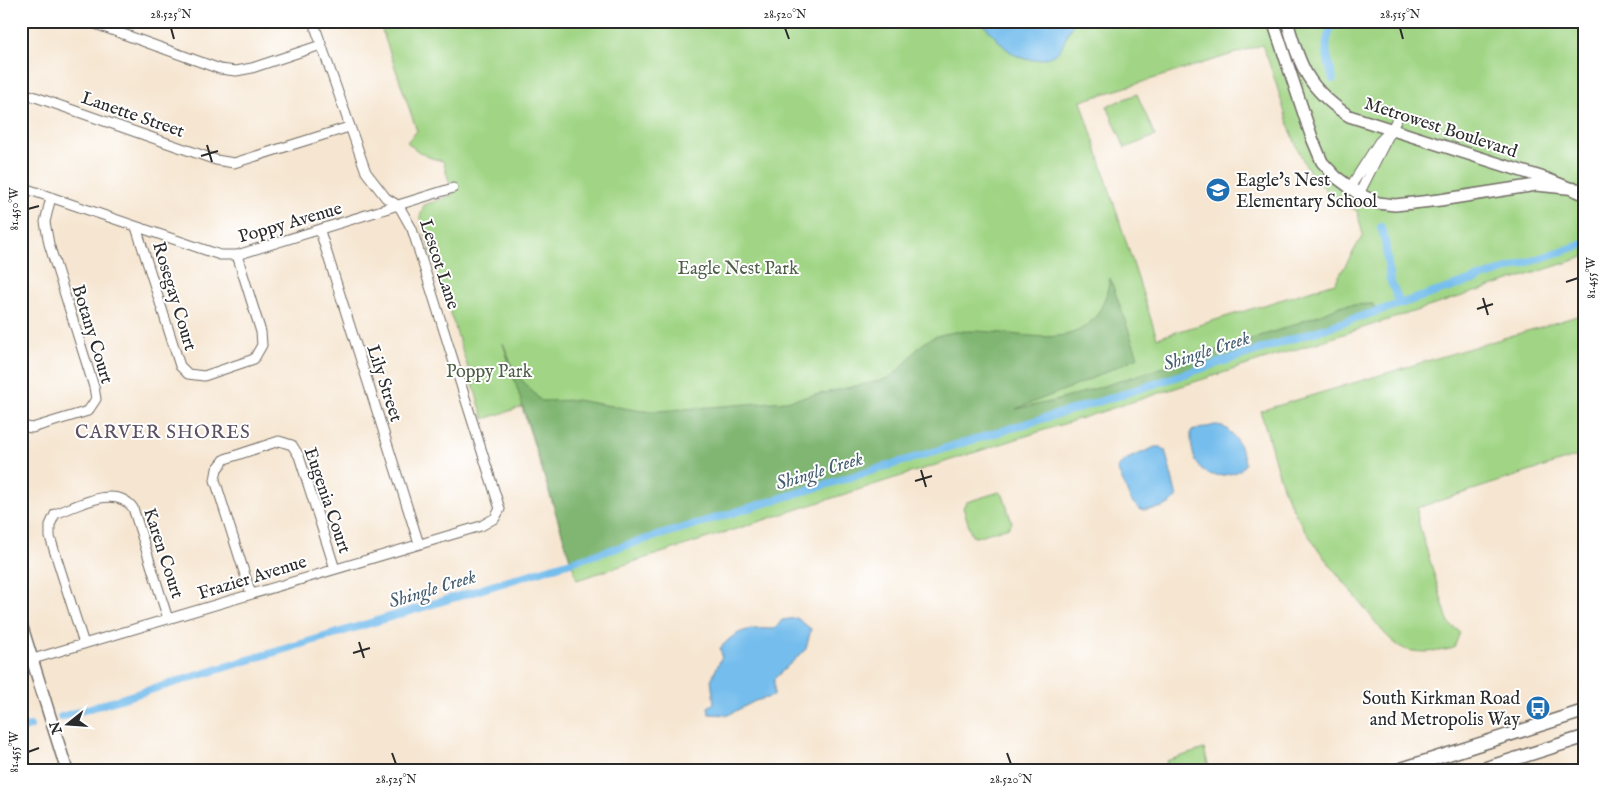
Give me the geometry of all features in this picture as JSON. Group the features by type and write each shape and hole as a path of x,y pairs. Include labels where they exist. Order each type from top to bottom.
{"main road":[{"path":"1395,771 1584,711"},
{"path":"1477,771 1584,737"}],"street":[{"path":"87,21 220,69 236,71 321,45"},
{"name":"Lescot Lane","path":"313,21 366,172 386,198 399,206 412,229 498,499 500,509 495,518 481,526"},
{"name":"Metrowest Boulevard","path":"1273,21 1312,138 1322,162 1354,192 1378,203 1395,205 1536,185 1580,191"},
{"name":"Metrowest Boulevard","path":"1287,21 1302,69 1314,87 1331,104 1349,116 1390,131 1580,191"},
{"path":"1286,62 1297,58"},
{"name":"Lanette Street","path":"21,92 216,160 234,163 350,127"},
{"path":"1354,192 1385,147 1390,131 1398,117"},
{"name":"Poppy Avenue","path":"21,187 220,255 237,256 453,188"},
{"name":"Botany Court","path":"21,426 32,428 88,411 96,399 94,387 49,244 45,222 51,197"},
{"name":"Rosegay Court","path":"136,227 180,366 188,374 204,376 254,359 262,345 237,256"},
{"name":"Lily Street","path":"320,231 419,544"},
{"name":"Eugenia Court","path":"251,594 215,480 217,469 225,459 279,441 292,445 299,456 335,570"},
{"name":"Karen Court","path":"84,644 50,537 50,525 55,514 112,496 128,501 134,508 168,619"},
{"name":"Frazier Avenue","path":"33,659 481,526"},
{"path":"21,624 67,771"}],"green space":[{"name":"Eagle Nest Park","path":"379,21 1584,21 1584,257 577,580 522,407 484,419 420,217 424,205 453,195 443,161 423,154 407,142 417,131","holes":["1262,45 1292,134 1304,162 1320,184 1357,211 1363,235 1335,283 1157,338 1081,101"]},
{"path":"1137,94 1155,136 1125,148 1107,106"},
{"path":"1110,278 1138,357 1082,383 1016,409 1055,401 1113,383 1285,328 1343,305 1373,304 1376,311 1114,397 571,562 503,343 514,371 541,401 576,400 642,411 658,411 786,401 888,378 898,371 926,341 957,332 984,331 1039,336 1063,335 1084,327 1100,309"},
{"path":"1584,314 1584,454 1417,508 1418,521 1449,624 1460,632 1454,648 1418,652 1399,646 1380,628 1304,529 1289,501 1281,480 1260,411"},
{"path":"999,492 1003,495 1012,523 1009,527 976,537 972,536 963,507 967,502"},
{"path":"1204,749 1210,771 1169,771 1166,761"}],"water":[{"path":"980,21 1076,21 1059,51 1046,58 1032,60 1022,58 1007,49"},
{"path":"1215,425 1221,426 1231,433 1242,452 1245,464 1232,474 1219,476 1204,471 1198,465 1192,450 1191,431"},
{"path":"1155,447 1161,447 1165,450 1177,497 1165,506 1140,510 1131,501 1117,468 1127,459"},
{"path":"797,618 811,629 806,649 774,679 774,696 755,701 728,715 709,714 708,707 714,703 711,680 722,656 720,648 739,633 751,629 775,629 782,620"}],"waterway":[{"path":"1333,79 1326,50 1330,29 1334,21"},
{"path":"1381,227 1385,241 1390,280 1400,303"},
{"name":"Shingle Creek","path":"61,717 1114,397 1584,244"},
{"name":"Shingle Creek","path":"21,729 30,726"}],"place":[{"name":"Eagle's Nest Elementary School","path":"1218,190"},
{"name":"South Kirkman Road and Metropolis Way","path":"1538,708"}],"district":[{"name":"CARVER SHORES","path":"163,431"}],"park label":[{"name":"Poppy Park","path":"489,371"}]}
